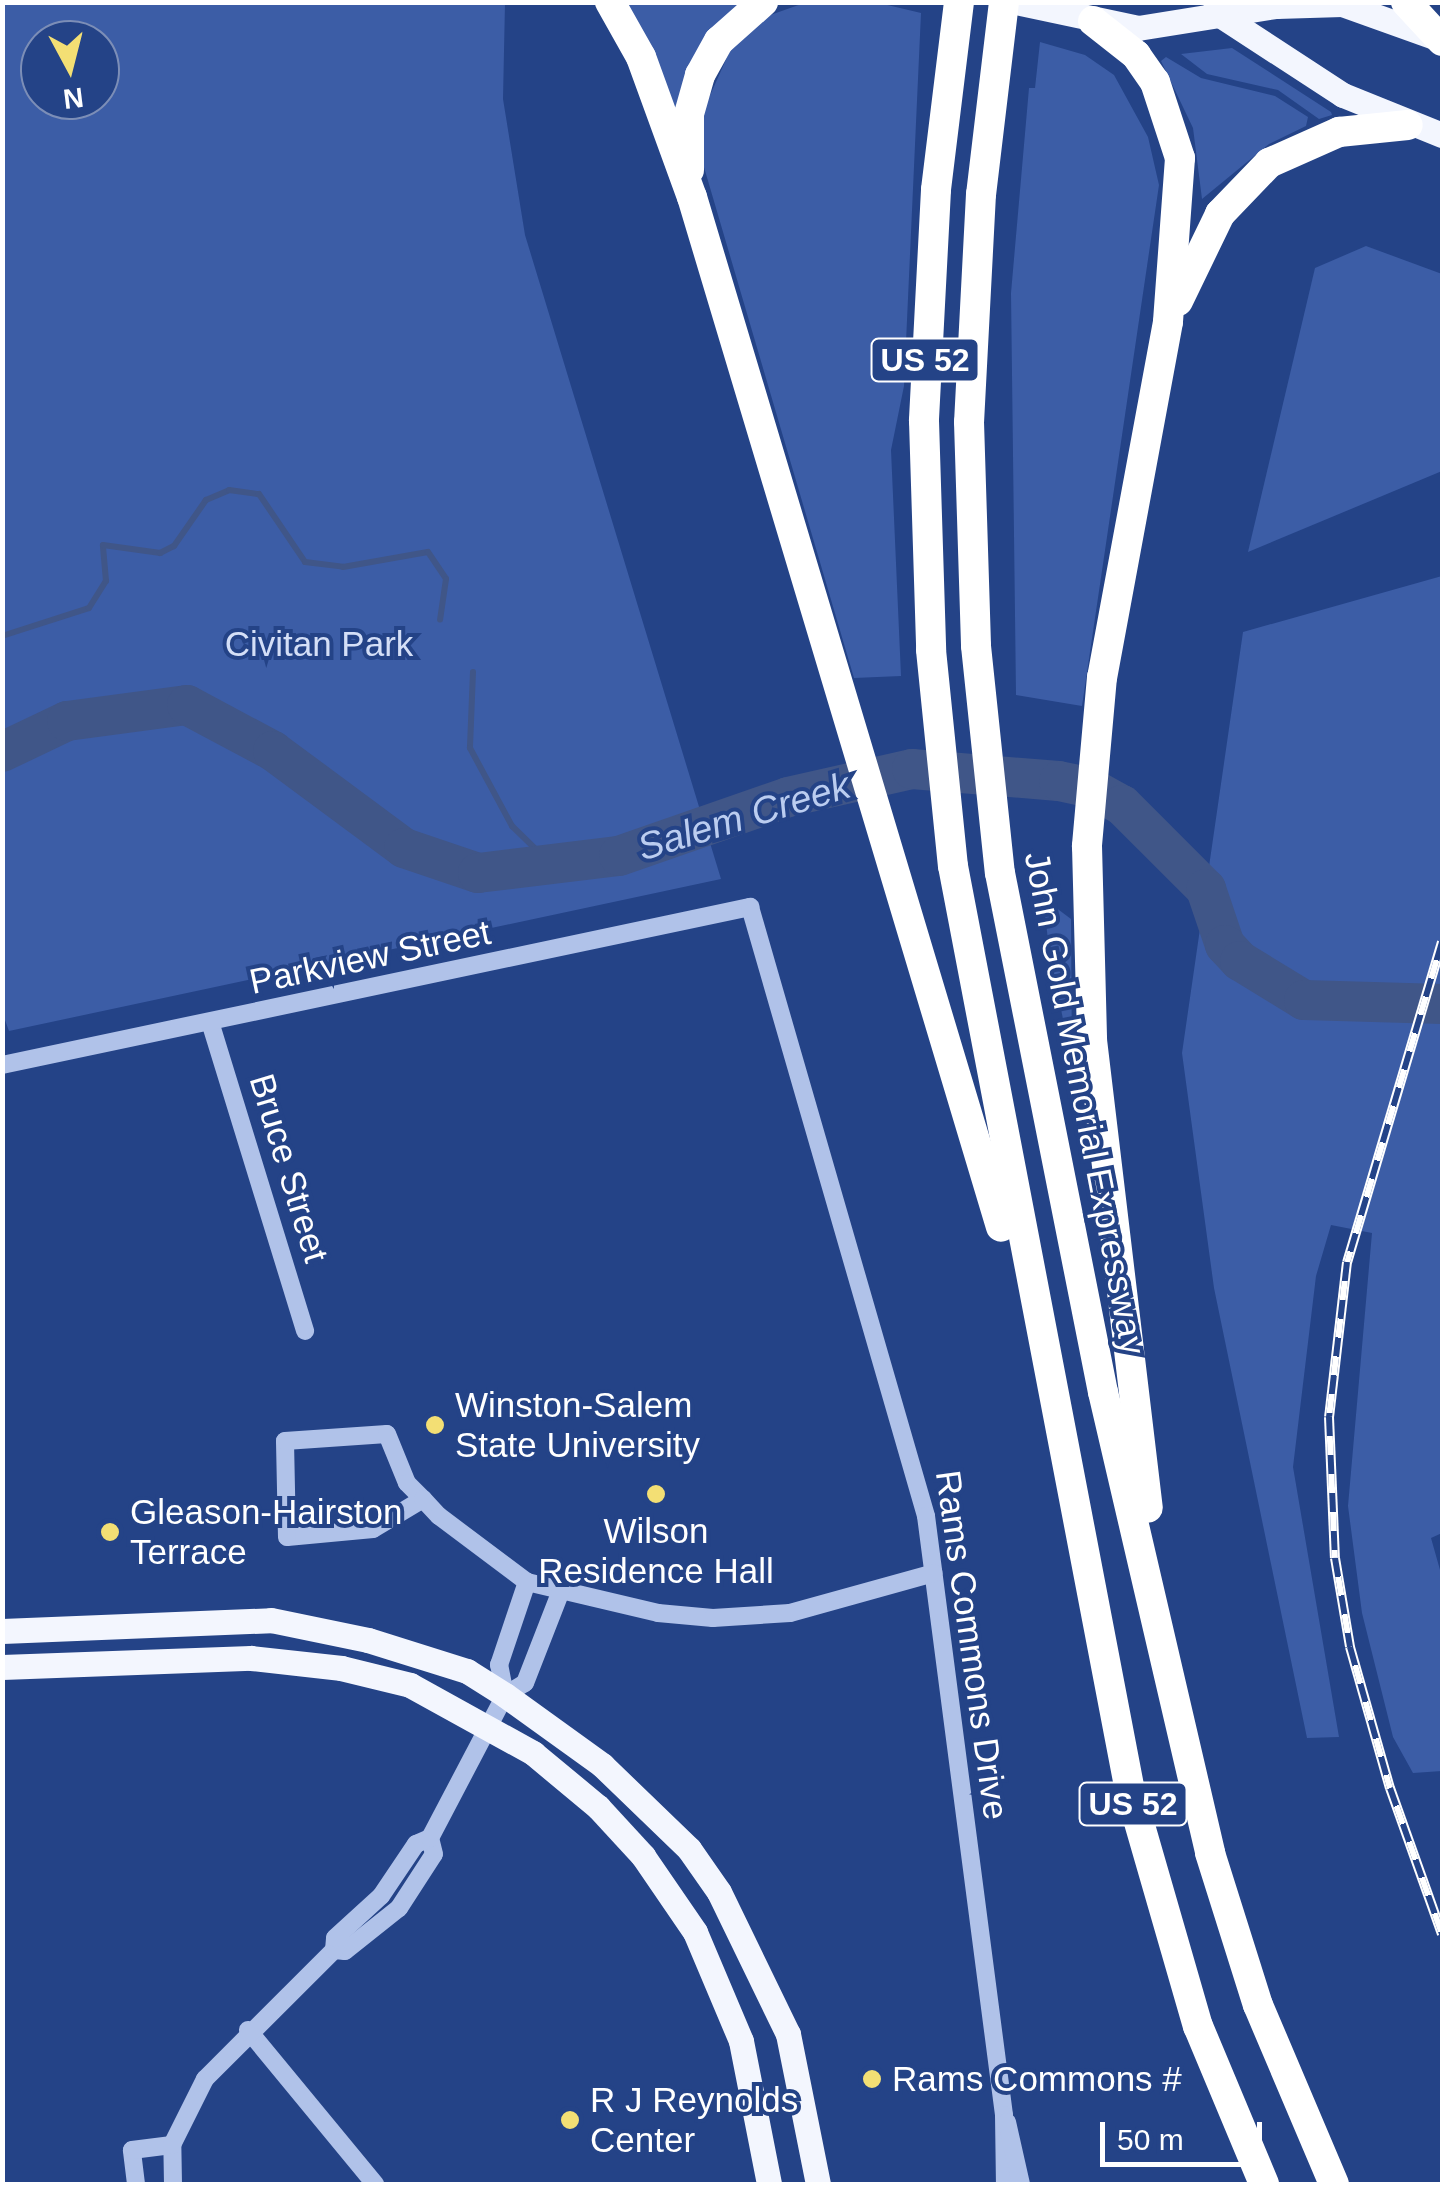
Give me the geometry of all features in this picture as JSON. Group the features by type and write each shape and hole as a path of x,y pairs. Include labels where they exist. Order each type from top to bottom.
{"highway":[{"path":"610,2 641,57 692,198 1053,1410"},
{"path":"692,198 687,137 693,94 720,40 763,2"},
{"name":"John Gold Memorial Expressway","path":"1004,2 971,343 970,494 980,700 1000,873 1099,1374 1232,1930 1282,2070 1334,2184"},
{"path":"1406,2 1442,41"},
{"name":"US 52","path":"957,15 926,342 924,495 934,694 953,866 1053,1410 1149,1869 1198,2026 1264,2184"},
{"path":"1094,21 1146,68 1178,137 1168,322 1096,726 1086,908 1092,1040 1165,1655"},
{"path":"1168,322 1220,214 1252,178 1319,138 1408,125"}],"main road":[{"path":"1016,2 1094,21 1150,28 1212,9 1342,4 1442,41"},
{"path":"1212,9 1343,95 1442,136"},
{"path":"2,1631 271,1620 368,1640 467,1671 505,1695 602,1765 689,1849 719,1892 788,2034 818,2184"},
{"path":"2,1667 251,1658 341,1668 410,1685 488,1726 598,1807 686,1915 735,2022 769,2184"}],"street":[{"name":"Parkview Street","path":"2,1065 210,1025 750,907"},
{"name":"Rams Commons Drive","path":"750,907 911,1453 934,1573 1004,2115"},
{"name":"Bruce Street","path":"210,1025 306,1331"},
{"path":"423,1499 373,1529 287,1537 285,1441 386,1434 407,1483 423,1499 527,1582 560,1593 713,1618 790,1613 934,1573"},
{"path":"505,1695 499,1665 527,1582"},
{"path":"173,2184 172,2145 205,2079 248,2030 334,1950 335,1938 361,1916 416,1844 430,1838 505,1695 525,1683 560,1593"},
{"path":"334,1950 346,1950 379,1926 420,1879 434,1854 430,1838"},
{"path":"361,1916 379,1926"},
{"path":"248,2030 375,2184"},
{"path":"1004,2115 1005,2184"},
{"path":"1004,2115 1021,2184"},
{"path":"136,2184 132,2150 172,2145"}],"green space":[{"name":"Civitan Park","path":"3,2 505,3 503,99 525,235 721,879 9,1031 2,1012"},
{"path":"807,2 879,3 921,13 904,386 891,450 901,676 854,678 701,157 699,120 733,44 762,18"},
{"path":"622,3 743,3 676,113"},
{"path":"1040,42 1085,55 1114,75 1148,137 1159,185 1082,706 1016,695 1011,293 1029,88 1035,88"},
{"path":"1232,48 1332,115 1319,119 1278,90 1207,74 1181,54"},
{"path":"1166,57 1201,78 1275,96 1308,117 1306,126 1269,144 1202,199 1193,128 1161,61"},
{"path":"1366,246 1442,274 1442,471 1248,552 1315,268"},
{"path":"1442,576 1442,1533 1431,1538 1442,1577 1442,1771 1413,1773 1393,1737 1362,1613 1348,1506 1372,1233 1331,1225 1316,1276 1293,1467 1339,1737 1307,1738 1214,1288 1182,1053 1243,632"},
{"path":"1043,898 1071,919 1072,1065 1049,948"}],"waterway":[{"path":"2,636 89,608 106,581 103,545 160,553 174,546 206,500 229,490 259,494 305,562 343,567 428,552 446,579 440,620"},
{"path":"473,672 470,748 512,826 555,868"},
{"name":"Salem Creek","path":"2,752 67,721 187,705 273,751 404,848 478,873 619,856 788,797 912,769 1059,781 1091,788 1122,805 1206,889 1225,945 1240,961 1304,1000 1442,1004"}],"railway":[{"path":"1442,942 1347,1262 1329,1417 1335,1558 1350,1647 1390,1788 1442,1934"}],"place":[{"name":"Winston-Salem State University","path":"435,1425"},
{"name":"Wilson Residence Hall","path":"656,1494"},
{"name":"Gleason-Hairston Terrace","path":"110,1532"},
{"name":"Rams Commons #","path":"872,2079"},
{"name":"R J Reynolds Center","path":"570,2120"}]}
